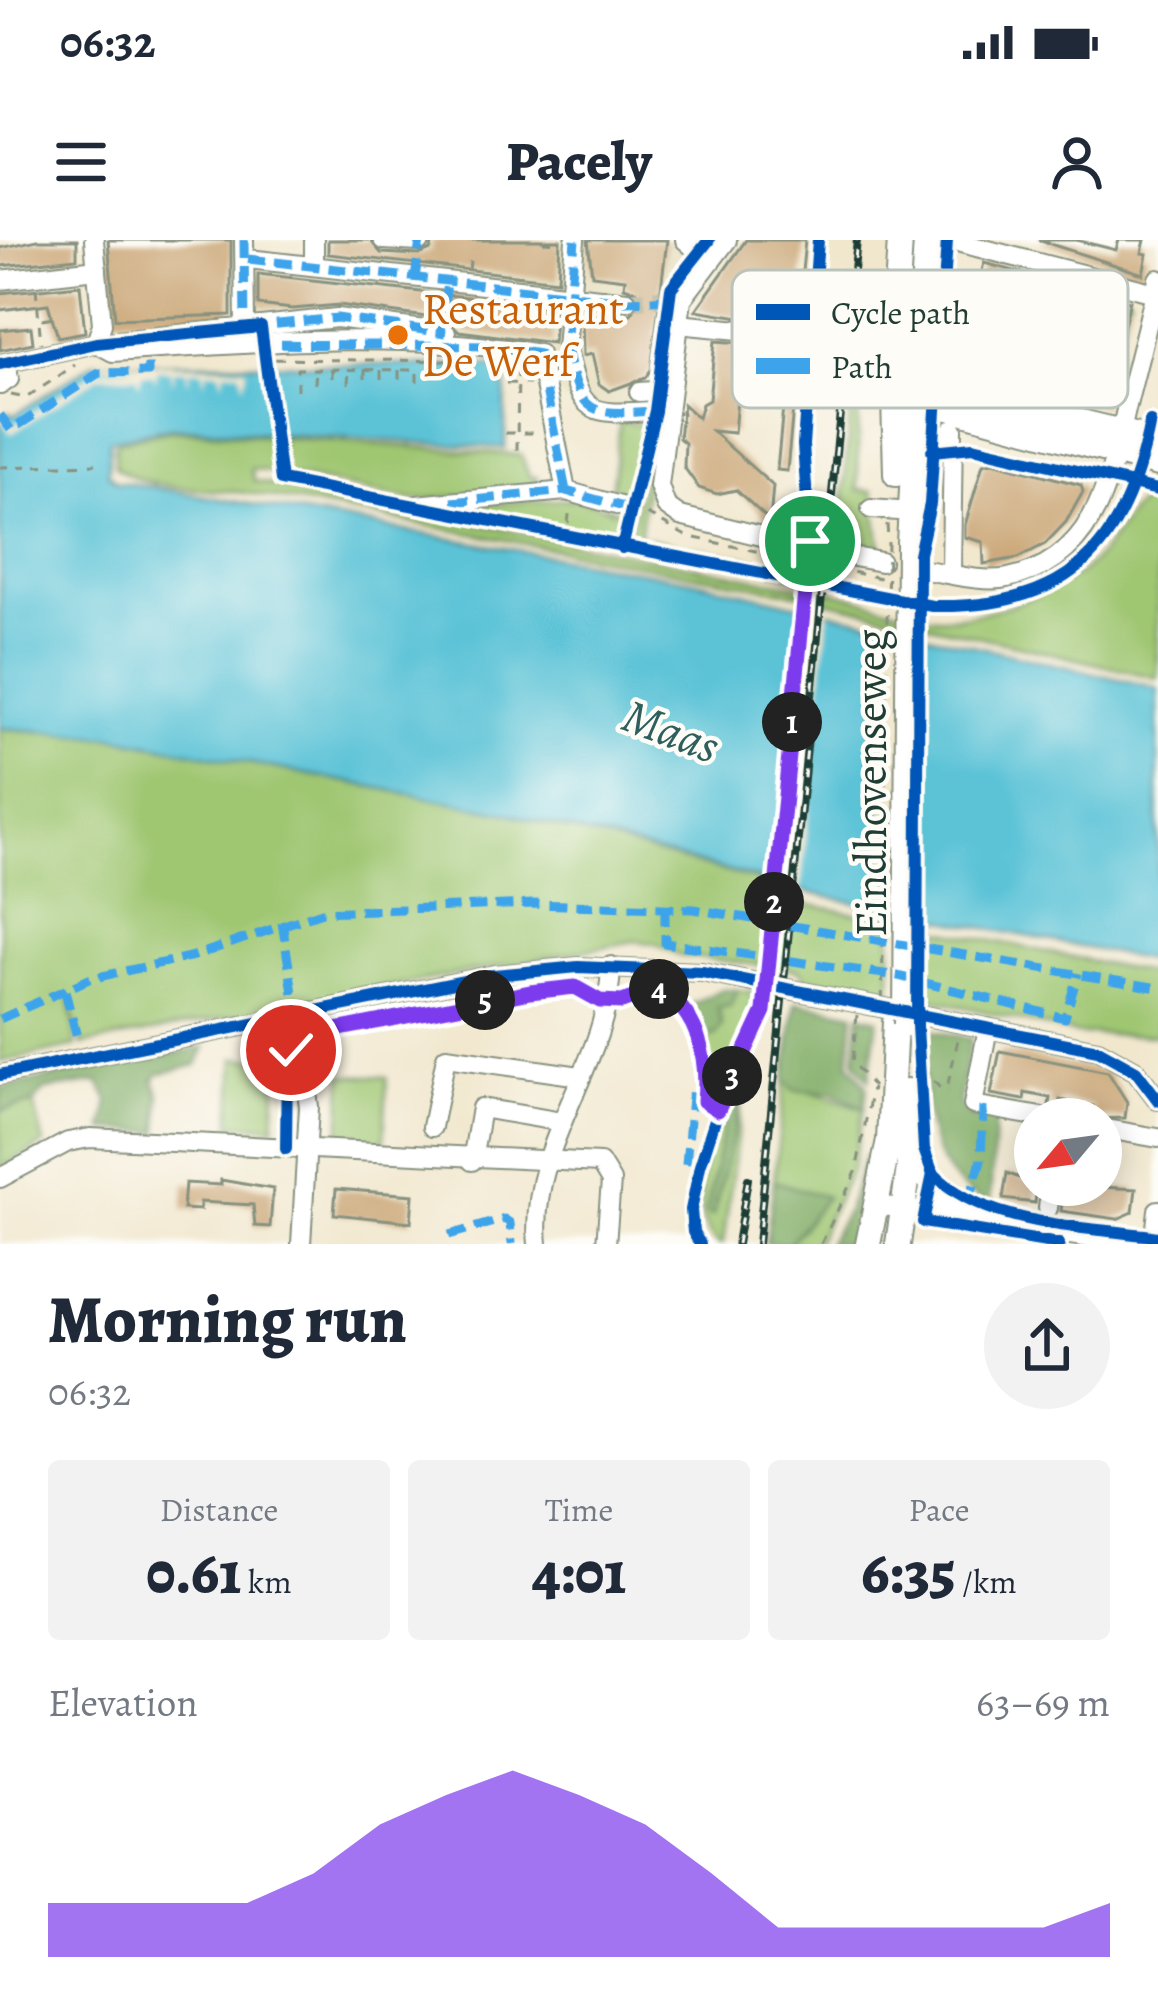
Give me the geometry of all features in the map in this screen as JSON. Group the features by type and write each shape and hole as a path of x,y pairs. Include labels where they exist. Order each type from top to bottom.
{"main road":[{"name":"Eindhovenseweg","path":"900,240 903,270"},
{"name":"Eindhovenseweg","path":"924,270 926,240"},
{"name":"Eindhovenseweg","path":"868,1244 890,1128 898,512 912,408"},
{"name":"Eindhovenseweg","path":"898,542 912,408"},
{"path":"987,408 1119,442 1158,464"},
{"path":"1119,442 1158,441"},
{"name":"Eindhovenseweg","path":"894,1021 909,1154 898,1244"},
{"path":"909,1154 940,1194 984,1233"}],"street":[{"path":"94,240 102,324 111,351"},
{"path":"314,240 314,266"},
{"path":"383,240 420,241 415,279"},
{"path":"566,491 536,433 573,295 575,240"},
{"path":"685,240 709,261"},
{"path":"727,240 682,299 659,486 666,506 680,516 805,550"},
{"path":"961,243 1068,270"},
{"path":"256,329 246,249 314,266 627,301"},
{"path":"0,280 97,268"},
{"path":"444,305 447,282"},
{"path":"1128,406 1156,292"},
{"path":"660,298 682,299"},
{"path":"678,324 732,329"},
{"path":"346,326 378,344"},
{"path":"0,386 8,379 3,364 256,329 346,326 515,356 539,354 589,408 604,414 655,411"},
{"path":"111,351 294,352 378,344 461,344"},
{"path":"639,392 668,390"},
{"path":"925,570 947,582 1005,579 1047,563 1088,528 1110,479 1127,408"},
{"path":"947,582 953,429"},
{"path":"416,505 566,491 631,509"},
{"path":"871,509 898,512"},
{"path":"838,554 881,562"},
{"path":"538,1244 536,1188 610,1002 611,966"},
{"path":"0,1075 494,975 611,966 702,972 1119,1058 1158,1100"},
{"path":"297,1015 309,1107 301,1244"},
{"path":"988,1028 973,1105 1014,1112"},
{"path":"432,1127 446,1058 580,1076"},
{"path":"472,1161 482,1108 562,1122"},
{"path":"1122,1132 1158,1138"},
{"path":"0,1178 68,1142 90,1138 472,1161 600,1163 611,1181 606,1244"},
{"path":"878,1204 984,1233 1128,1244"},
{"path":"1154,1244 1158,1210"}],"path":[{"path":"468,276 471,254"},
{"path":"34,276 39,336"},
{"path":"40,319 54,317"},
{"path":"256,329 267,382"},
{"path":"242,353 461,344"},
{"path":"0,386 26,398 91,354 111,351"},
{"path":"294,352 300,369 297,390"},
{"path":"515,356 555,368"},
{"path":"506,383 555,368"},
{"path":"517,450 536,433 555,368"},
{"path":"300,369 417,370 417,391"},
{"path":"315,384 316,369"},
{"path":"332,369 332,385"},
{"path":"349,369 349,384"},
{"path":"365,369 365,385"},
{"path":"381,370 381,385"},
{"path":"399,370 399,385"},
{"path":"505,433 536,433"},
{"path":"0,467 96,464"},
{"path":"1110,479 1135,486 1115,531"},
{"path":"568,523 569,514"},
{"path":"653,516 662,527 686,536 805,550 859,575"},
{"path":"554,534 577,538"},
{"path":"894,1021 898,542"},
{"path":"805,550 807,585"},
{"path":"805,550 807,585"},
{"path":"775,578 807,585"},
{"path":"947,582 936,607 959,606"},
{"path":"865,594 910,602"},
{"path":"820,1244 856,1172 869,1105 872,1086 852,1062 860,1002"},
{"path":"919,1073 926,1073 937,1087 948,1084 962,1023"},
{"path":"918,1050 919,1095"}],"shaded area":[{"path":"321,240 686,240 647,426 588,420 561,396 543,348 249,340 247,254 319,262"}],"green space":[{"path":"850,408 858,408 858,490 873,491 882,555 840,547"},
{"path":"620,421 644,425 626,502 580,490 611,493"},
{"path":"654,428 639,537 793,567 790,575 627,543"},
{"path":"170,430 271,436 273,472 251,469 254,481 800,587 800,594 255,494 163,485 115,466 116,442"},
{"path":"280,437 521,455 529,476 537,477 537,490 413,500 283,474"},
{"path":"1153,493 1158,494 1158,678 823,600 825,590 934,617 971,615 1013,604 1085,569"},
{"path":"578,499 623,512 617,541 439,506"},
{"path":"0,728 115,737 503,812 771,884 772,898 891,920 891,990 807,980 799,970 682,956 653,943 634,941 82,1045 69,997 76,1046 0,1062"},
{"path":"917,925 1158,975 1158,1035 1077,1034 916,995"},
{"path":"723,989 737,990 730,1006 718,1008 722,1025 715,1036 705,1035 688,1006"},
{"path":"737,990 761,993 758,1013 714,1102 705,1035 715,1035 718,1008 730,1006"},
{"path":"796,1002 854,1013 849,1062 867,1087 864,1108 833,1093 794,1090 785,1081"},
{"path":"860,1015 878,1019 869,1079 855,1061"},
{"path":"924,1029 971,1039 959,1103 968,1117 995,1115 990,1203 966,1190 937,1153 926,1106"},
{"path":"749,1046 723,1244 719,1244 705,1227 700,1204 702,1177 718,1119"},
{"path":"205,1047 197,1065 158,1074 154,1081 160,1095 159,1132 104,1130 109,1100 98,1082 45,1090 34,1103 0,1111 0,1088"},
{"path":"235,1058 278,1061 274,1127 231,1124"},
{"path":"343,1075 387,1077 384,1142 340,1140"},
{"path":"785,1081 864,1108 852,1168 815,1244 789,1244 804,1226 774,1181"},
{"path":"34,1103 44,1144 0,1168 0,1111"},
{"path":"728,1105 739,1108 713,1216 706,1213"},
{"path":"866,1154 849,1244 827,1244 847,1211"},
{"path":"774,1181 826,1197 789,1244 766,1244"}],"water":[{"name":"Maas","path":"95,362 506,366 505,448 170,427 110,440 108,474 116,481 691,580 1158,688 1158,962 827,897 503,812 115,737 0,728 0,418 9,412 13,416"}],"pier":[{"path":"98,361 247,370 244,386 240,371 225,371 223,384 220,371 207,371 205,384 203,370 190,370 188,384 186,370 174,370 172,384 170,370 157,370 155,384 154,375 142,374 139,386 137,376 100,376 11,434 0,417 4,415 12,426 98,370 137,368 98,366"},
{"path":"801,599 829,606 800,897 772,890"},
{"path":"883,618 923,628 921,920 881,913"}],"building":[{"path":"37,240 77,240 77,258 0,266 0,248"},
{"path":"108,240 231,240 231,315 115,319"},
{"path":"328,240 370,240 381,253 419,255 431,250 433,240 560,240 558,280 328,254"},
{"path":"588,240 667,240 651,370 645,378 609,391 599,384 592,354 583,356 582,316 631,314 640,301 636,291 624,287 625,279 592,275"},
{"path":"746,240 805,240 802,270 732,270 732,316 696,310"},
{"path":"1038,240 1076,240 1116,250 1119,240 1145,240 1143,274"},
{"path":"984,263 1011,270 982,270"},
{"path":"258,274 556,307 553,343 459,331 448,320 339,305 292,309 258,305"},
{"path":"80,285 85,332 58,337 48,304 0,310 0,293"},
{"path":"31,327 33,343 0,350 0,330"},
{"path":"715,341 732,342 734,433 712,431 773,486 770,521 736,490 717,494 699,488 684,467 685,443 679,438 683,404 698,418 702,404 709,400"},
{"path":"783,408 793,408 787,471 777,470"},
{"path":"993,462 1081,485 1083,492 1066,522 1045,544 1018,558 984,564 983,542 965,537 965,525 983,464"},
{"path":"1000,1051 1108,1072 1127,1102 1122,1118 1122,1098 991,1094"},
{"path":"1007,1173 1014,1176 1014,1200 1003,1199"},
{"path":"221,1180 273,1189 270,1227 255,1226 253,1205 200,1202 200,1210 183,1209 185,1183 221,1185"},
{"path":"1122,1188 1136,1189 1133,1212 1117,1219 1061,1211 1062,1206 1122,1206"},
{"path":"336,1189 413,1195 411,1222 334,1214"}],"tunnel":[{"path":"627,301 660,298"},
{"path":"441,329 444,305"},
{"path":"806,547 838,554"}],"railway":[{"path":"854,270 857,240"},
{"path":"758,1244 840,408"},
{"path":"737,1244 748,1179"}],"marked path":[{"path":"244,240 245,327"},
{"path":"415,279 420,240"},
{"path":"565,359 575,240"},
{"path":"248,259 626,301 677,299"},
{"path":"441,332 447,282"},
{"path":"249,327 337,318 446,333"},
{"path":"254,344 491,346 539,354 566,491"},
{"path":"567,348 577,387 591,406 601,411 655,411"},
{"path":"0,415 11,430 99,373 148,372 148,359"},
{"path":"452,502 566,491 631,509"},
{"path":"0,1019 89,979 194,956 322,912 535,904 694,909 1158,988"},
{"path":"665,907 665,943 898,976 1065,1018 1078,973"},
{"path":"282,922 294,999"},
{"path":"65,991 78,1041"},
{"path":"686,1164 693,1086"},
{"path":"969,1202 981,1160 983,1107"},
{"path":"449,1235 504,1219 510,1223 512,1244"}],"cycle path":[{"path":"622,548 655,411 671,288 709,240"},
{"path":"816,270 818,240"},
{"path":"945,270 947,240"},
{"path":"0,364 96,343 261,327 281,480 932,606 1020,596 1054,583 1083,563 1125,505 1150,422"},
{"path":"700,1244 693,1232 691,1210 700,1166 718,1110 763,1011 810,541 803,445 806,408"},
{"path":"936,408 930,504 919,554 917,1026 924,1149 933,1174 923,1222 1059,1244"},
{"path":"932,451 973,447 1158,490"},
{"path":"0,1075 494,975 578,967 702,972 1098,1050 1136,1071 1158,1100"},
{"path":"644,981 685,1017 703,1062 704,1101 718,1110"},
{"path":"286,1149 287,1058 291,1050 314,1045 325,1032 530,992 575,987 600,1001 622,1002 657,989"},
{"path":"932,1172 954,1190 1008,1214 1158,1237"}],"place":[{"name":"Restaurant De Werf","path":"398,335"}],"route":[{"path":"291,1050 314,1046 325,1032 530,992 575,987 600,1001 622,1002 657,989 682,1008 695,1028 704,1053 704,1101 718,1110 764,1011 810,541"}]}
